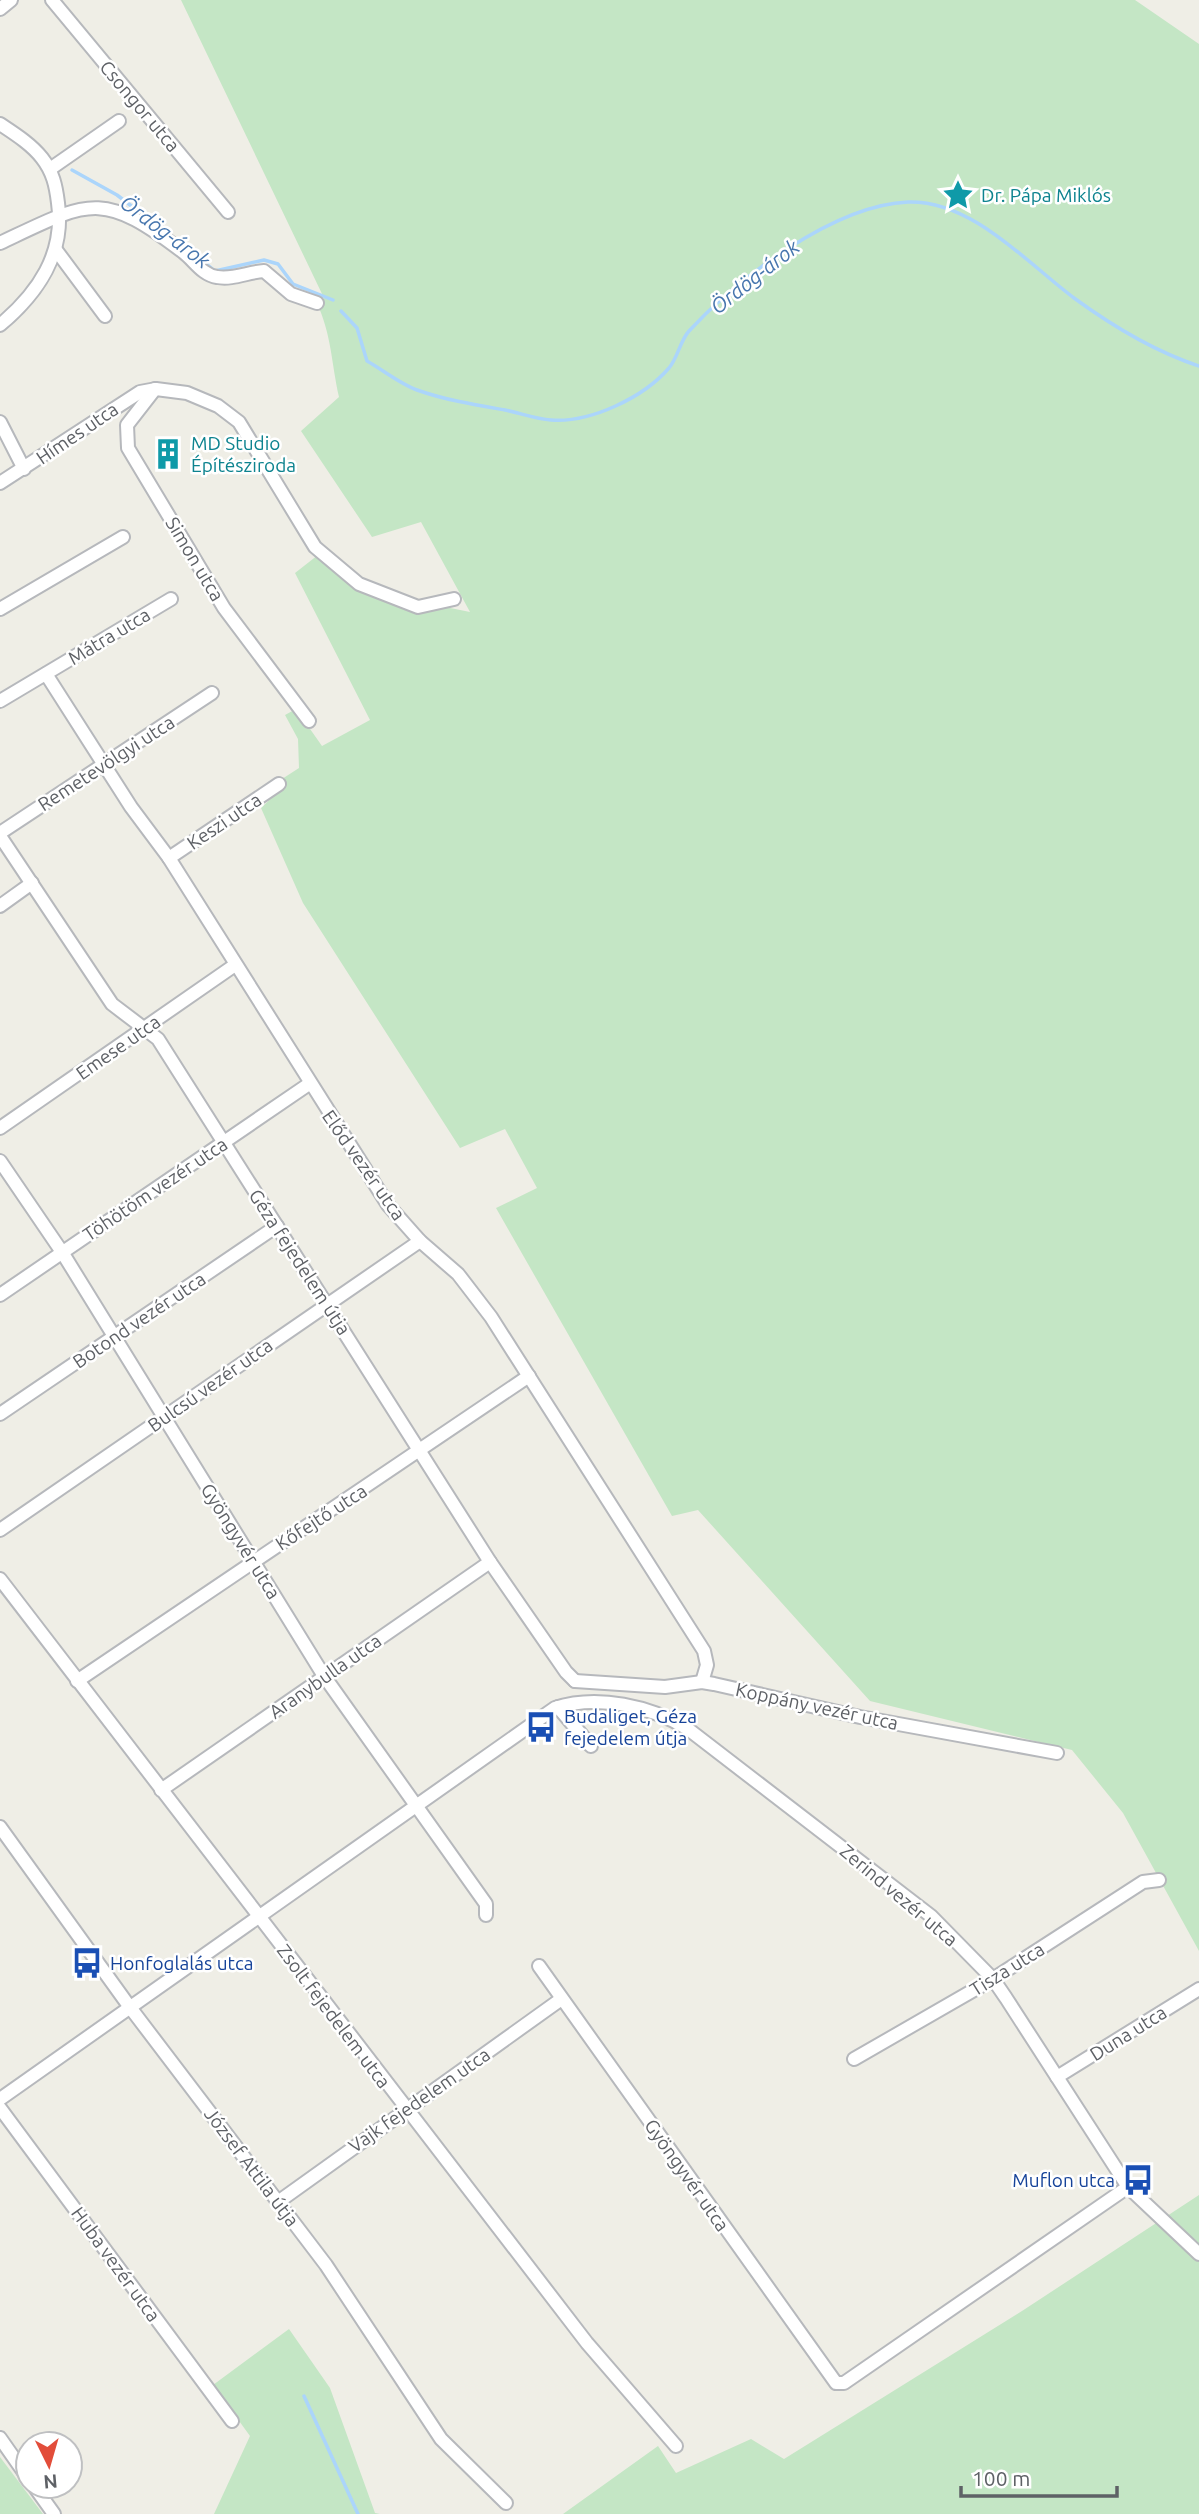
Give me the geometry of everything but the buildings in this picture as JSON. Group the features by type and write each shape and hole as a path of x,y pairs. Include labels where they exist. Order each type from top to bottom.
{"street":[{"path":"0,9 11,0"},
{"name":"Csongor utca","path":"52,0 228,212"},
{"path":"50,169 120,121"},
{"path":"0,124 35,150 50,169 60,215 56,250 40,282 0,325"},
{"path":"0,243 60,215 94,208 114,209 131,215 212,276 230,278 259,271 268,272 290,294 317,303"},
{"path":"56,250 105,316"},
{"path":"156,389 175,390 203,398 239,422 315,547 359,583 418,607 454,599"},
{"name":"Hímes utca","path":"0,483 110,410 140,392 156,389"},
{"name":"Simon utca","path":"156,389 127,425 128,448 224,608 309,721"},
{"path":"0,422 24,469"},
{"path":"0,609 123,537"},
{"name":"Mátra utca","path":"0,701 171,598"},
{"name":"Előd vezér utca","path":"46,674 131,807 169,858 309,1084 388,1205 420,1241 458,1274 491,1317 704,1651 707,1665 702,1682"},
{"name":"Remetevölgyi utca","path":"0,835 212,693"},
{"name":"Keszi utca","path":"169,858 279,784"},
{"name":"Géza fejedelem útja","path":"0,835 113,1004 158,1039 490,1562 566,1672 576,1681"},
{"path":"0,906 32,883"},
{"name":"Emese utca","path":"0,1128 235,965"},
{"name":"Töhötöm vezér utca","path":"0,1295 309,1084"},
{"name":"Gyöngyvér utca","path":"0,1161 115,1336 324,1676 486,1904 486,1915"},
{"name":"Botond vezér utca","path":"0,1414 277,1226"},
{"name":"Bulcsú vezér utca","path":"0,1530 420,1241"},
{"name":"Kőfejtő utca","path":"77,1681 422,1451 529,1376"},
{"name":"Aranybulla utca","path":"161,1790 490,1562"},
{"name":"Zsolt fejedelem utca","path":"0,1579 587,2343 676,2446"},
{"path":"0,2099 415,1805 558,1707 574,1704 576,1681"},
{"name":"Koppány vezér utca","path":"576,1681 666,1687 702,1682 875,1720 1056,1753"},
{"name":"Zerind vezér utca","path":"574,1704 628,1705 665,1716 688,1729 930,1916 993,1979 1129,2187 1199,2254"},
{"path":"558,1707 591,1746"},
{"name":"József Attila útja","path":"0,1828 362,2318 441,2440 506,2503"},
{"name":"Tisza utca","path":"854,2059 993,1979 1143,1882 1159,1880"},
{"name":"Gyöngyvér utca","path":"539,1966 560,2000 836,2384 844,2383 910,2339 1129,2187"},
{"name":"Duna utca","path":"1057,2077 1199,1989"},
{"name":"Vajk fejedelem utca","path":"278,2202 560,2000"},
{"name":"Huba vezér utca","path":"0,2108 232,2421"},
{"path":"0,2438 14,2458"}],"green space":[{"path":"181,0 1135,0 1199,44 1199,1951 1123,1813 1072,1750 870,1701 698,1510 672,1516 496,1208 537,1188 505,1129 460,1148 303,903 261,808 285,785 282,779 299,768 298,739 285,715 296,709 322,746 370,720 295,573 318,555 391,596 470,612 421,522 372,537 301,431 339,397 328,338 317,303 324,298"},
{"path":"1199,2195 1199,2514 563,2514 658,2446 676,2473 751,2439 784,2459 1022,2311"},
{"path":"289,2329 330,2388 375,2513 380,2514 214,2514 250,2436 213,2385"},
{"path":"0,2457 14,2476 14,2500 32,2500 43,2514 0,2514"}],"waterway":[{"name":"Ördög-árok","path":"72,170 117,195 159,227"},
{"name":"Ördög-árok","path":"341,311 357,328 367,361 411,387 428,394 551,420 583,417 616,406 646,389 669,368 686,335 709,310 789,248 849,216 879,206 908,202 932,204 976,222 1103,318 1134,337 1199,366"},
{"name":"Ördög-árok","path":"179,242 215,271 264,260 278,264 293,284 333,300"},
{"path":"304,2396 358,2514"}],"place":[{"name":"Dr. Pápa Miklós","path":"958,195"},
{"name":"MD Studio Építésziroda","path":"168,454"},
{"name":"Budaliget, Géza fejedelem útja","path":"541,1727"},
{"name":"Honfoglalás utca","path":"87,1963"},
{"name":"Muflon utca","path":"1138,2180"}]}
